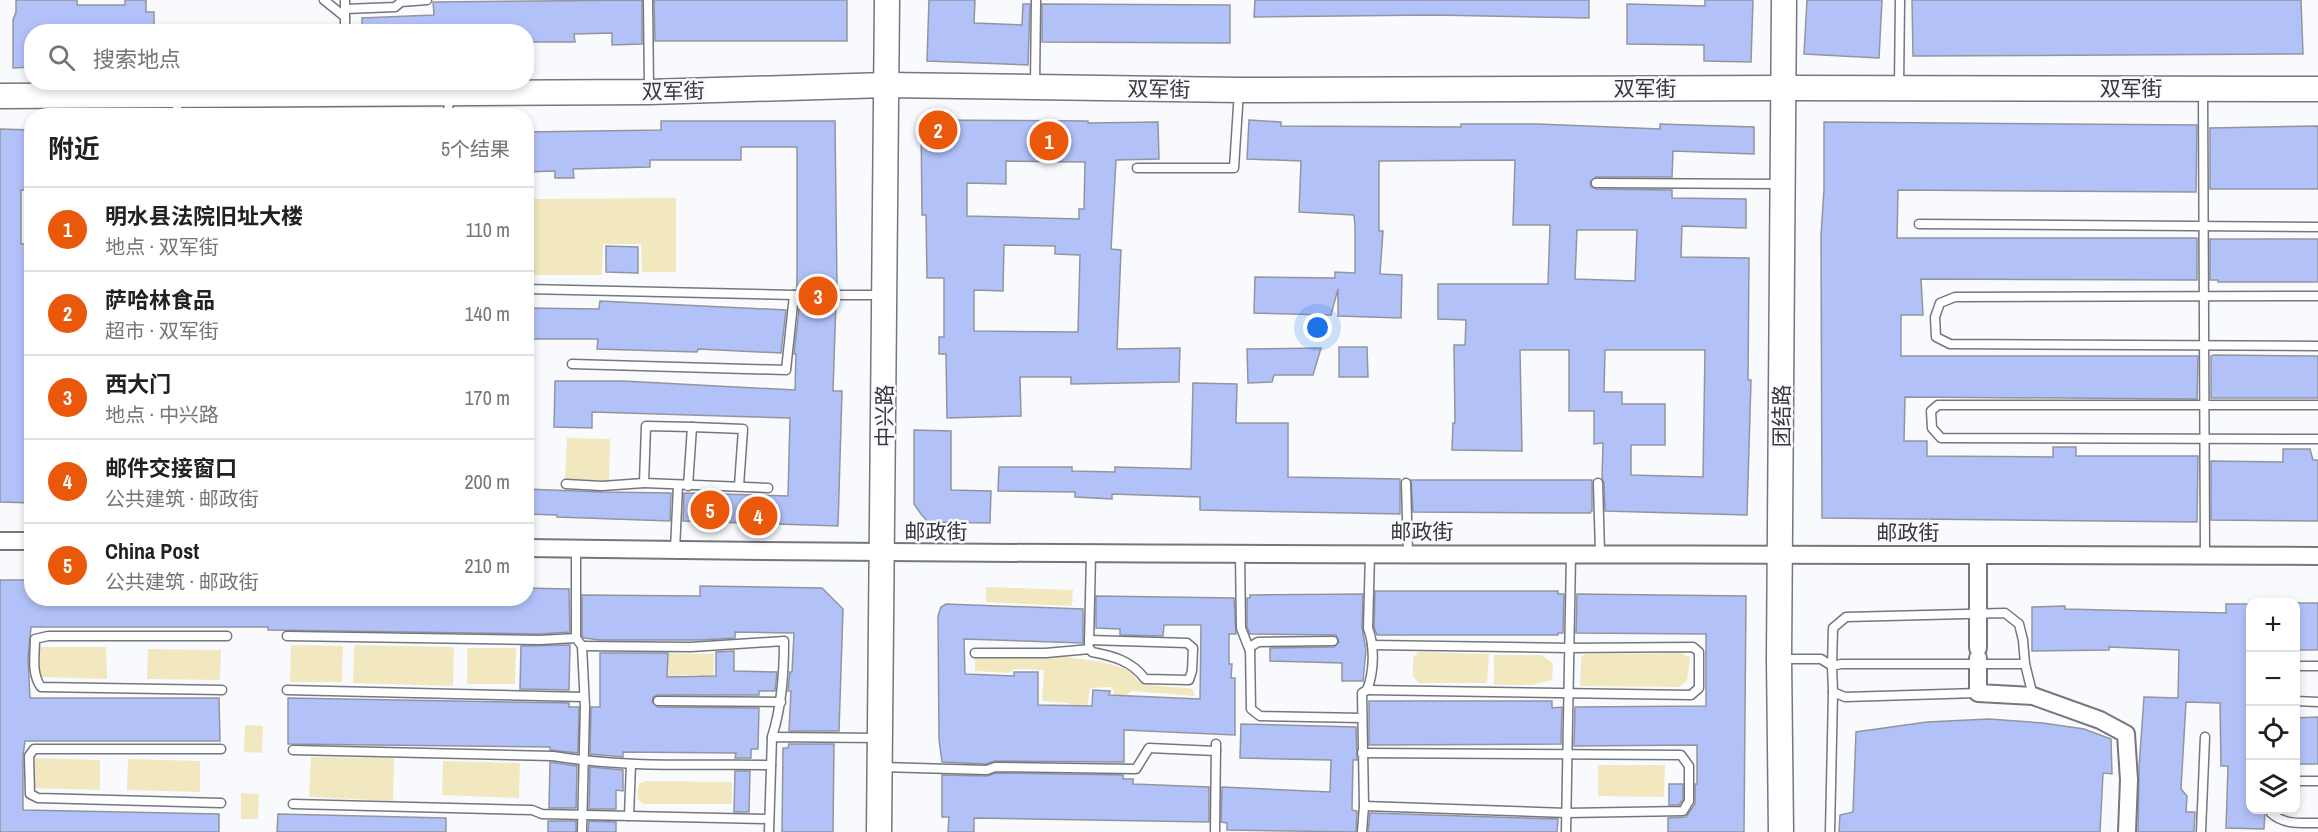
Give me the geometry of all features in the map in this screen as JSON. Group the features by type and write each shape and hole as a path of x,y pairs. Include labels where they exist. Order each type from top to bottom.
{"street":[{"name":"中兴路","path":"879,832 887,0"},
{"name":"团结路","path":"1781,832 1779,659 1784,0"},
{"name":"双军街","path":"350,90 448,105 650,92 886,85 1239,90 2318,89"},
{"name":"双军街","path":"0,96 177,106 334,90"},
{"path":"0,541 24,541"},
{"name":"邮政街","path":"534,548 1091,554 1600,553 2318,556"},
{"path":"1978,555 1978,693 2032,696 2100,720 2126,734 2129,780 2127,832"}],"lane":[{"path":"324,0 345,9 427,0"},
{"path":"648,0 650,92"},
{"path":"1035,87 1036,0"},
{"path":"1899,88 1900,0"},
{"path":"2203,88 2205,556"},
{"path":"1137,168 1234,168 1239,90"},
{"path":"1596,183 1783,184"},
{"path":"1919,224 2318,226"},
{"path":"534,289 884,295"},
{"path":"572,364 786,370 794,295"},
{"path":"2318,296 1955,297 1940,303 1935,317 1936,337 1950,344 2318,346"},
{"path":"2318,405 1938,405 1931,411 1932,428 1941,438 2318,439"},
{"path":"644,483 645,426 692,427 743,429 739,486"},
{"path":"688,486 692,427"},
{"path":"566,484 602,486 644,483 768,488"},
{"path":"1406,483 1408,554"},
{"path":"1598,483 1600,553"},
{"path":"675,550 678,486"},
{"path":"576,549 576,638 582,646 584,697 582,832"},
{"path":"975,654 1046,653 1089,644 1187,643 1193,648 1190,680 1145,679 1137,668 1092,652 1089,644 1091,554"},
{"path":"1240,554 1241,628 1250,651"},
{"path":"1367,690 1371,679 1372,645 1368,628 1370,554"},
{"path":"1566,832 1571,554"},
{"path":"1830,832 1833,628 1846,617 2005,613 2019,624 2032,696"},
{"path":"222,690 41,687 34,673 34,639 48,636 227,636"},
{"path":"287,636 540,640 576,638"},
{"path":"582,646 691,647 784,641 781,702 772,737 769,832"},
{"path":"1333,641 1258,642 1250,647 1251,709 1260,716 1362,718"},
{"path":"1362,832 1364,806 1362,693 1367,690 1692,695 1699,688 1700,652 1693,647 1372,645"},
{"path":"1779,659 1821,659 1832,666 1978,657 2025,664"},
{"path":"2300,666 2318,666"},
{"path":"287,690 584,697"},
{"path":"1833,692 1845,697 1978,693"},
{"path":"658,701 781,702"},
{"path":"2300,701 2318,702"},
{"path":"772,737 880,738"},
{"path":"2201,832 2205,737"},
{"path":"880,766 987,770 995,767 1136,769 1149,748 1216,747 1215,832"},
{"path":"221,749 34,749 29,756 30,794 38,798 221,803"},
{"path":"293,750 553,756 583,761 631,764 771,765"},
{"path":"1362,753 1681,754 1689,766 1689,801 1683,811 1567,813 1364,806"},
{"path":"629,816 631,764"},
{"path":"2300,781 2318,781"},
{"path":"293,804 532,810 542,814 769,819"},
{"path":"2272,814 2277,819 2291,823 2318,823"}],"shaded area":[{"path":"676,198 676,272 642,272 641,244 603,244 602,275 534,275 534,199"},
{"path":"567,438 610,439 609,481 565,479"},
{"path":"986,587 1073,590 1072,606 986,602"},
{"path":"291,645 343,646 342,682 290,682"},
{"path":"354,645 454,647 453,686 353,683"},
{"path":"38,647 106,647 107,679 38,677"},
{"path":"467,648 516,648 515,684 467,684"},
{"path":"148,649 221,650 220,680 147,679"},
{"path":"1418,652 1489,654 1487,683 1418,683 1413,676 1413,658"},
{"path":"631,653 714,654 713,688 701,688 701,675 679,675 679,686 668,686 668,667 631,665"},
{"path":"1681,653 1690,657 1687,681 1679,687 1580,686 1581,658 1584,654"},
{"path":"1494,655 1541,655 1553,663 1552,680 1533,685 1494,685"},
{"path":"1066,657 1118,666 1143,684 1193,689 1195,696 1132,691 1126,695 1115,696 1112,687 1090,688 1085,723 1070,725 1069,703 1042,701 1044,670 1014,669 1009,673 975,671 975,658"},
{"path":"245,725 263,726 262,753 244,752"},
{"path":"311,757 394,758 393,801 309,797"},
{"path":"34,758 100,760 100,790 33,788"},
{"path":"128,759 200,761 200,792 127,790"},
{"path":"443,761 520,763 519,798 442,795"},
{"path":"1598,765 1665,765 1664,797 1598,796"},
{"path":"645,781 732,782 732,804 643,804 637,798 639,784"},
{"path":"241,793 259,794 258,819 241,819"}],"building":[{"path":"16,0 77,0 77,5 125,5 125,0 146,0 146,12 154,12 154,24 24,24 24,67 13,68 13,20"},
{"path":"642,0 642,44 612,45 612,33 574,34 575,42 534,42 534,24 362,24 362,18 434,15 433,2"},
{"path":"654,0 847,0 847,41 655,41"},
{"path":"929,0 975,0 974,23 1022,25 1023,4 1030,4 1028,65 927,61"},
{"path":"1255,0 1589,0 1589,18 1432,15 1254,17"},
{"path":"1705,0 1753,0 1751,62 1704,61 1704,45 1627,44 1627,4 1705,6"},
{"path":"1807,0 1882,0 1879,58 1804,54"},
{"path":"1912,0 2301,0 2303,54 1913,56"},
{"path":"1042,4 1230,5 1230,43 1042,42"},
{"path":"921,120 1158,122 1159,159 1116,160 1111,249 1121,250 1117,349 1180,348 1179,382 1071,384 1071,377 1020,377 1021,416 947,418 946,354 939,354 939,337 944,337 944,278 927,278 926,215 922,215","holes":["1006,161 1085,162 1084,209 1079,209 1079,219 967,216 967,183 1006,184","1004,245 1055,246 1055,254 1080,255 1078,332 974,331 974,290 1003,291"]},
{"path":"1249,120 1281,122 1281,126 1461,127 1461,124 1538,124 1660,129 1660,124 1754,127 1754,154 1673,151 1672,177 1596,177 1590,182 1591,187 1596,189 1672,190 1672,198 1746,199 1746,228 1682,226 1681,257 1749,258 1748,380 1751,380 1747,515 1605,511 1602,478 1603,443 1594,444 1594,411 1569,411 1569,350 1520,350 1522,451 1452,450 1453,423 1455,423 1454,345 1465,345 1466,320 1438,319 1438,284 1548,284 1550,225 1513,225 1515,160 1379,161 1379,231 1383,231 1380,274 1402,275 1401,318 1338,316 1338,289 1331,315 1254,313 1255,277 1335,278 1335,272 1355,273 1355,226 1354,215 1299,212 1301,161 1247,159","holes":["1577,230 1637,230 1635,281 1575,279","1605,350 1705,350 1703,477 1631,475 1631,445 1665,445 1665,404 1622,404 1622,392 1604,392"]},
{"path":"661,121 835,121 837,289 797,289 797,147 741,147 741,160 650,160 650,167 573,169 574,178 555,178 555,171 534,172 534,132 661,130"},
{"path":"1824,122 2197,125 2196,192 1898,190 1897,238 2197,238 2197,280 1921,279 1923,315 1901,315 1901,356 2198,356 2197,399 1905,397 1904,441 1927,441 1927,456 2053,457 2053,447 2076,447 2076,456 2198,456 2197,522 1822,518 1821,236"},
{"path":"2318,126 2318,189 2210,189 2210,128"},
{"path":"0,129 24,130 21,244 24,244 24,503 0,502"},
{"path":"2210,239 2318,239 2318,282 2218,282 2218,280 2210,280"},
{"path":"606,246 638,247 638,273 606,272"},
{"path":"600,301 786,310 781,353 698,349 697,352 597,349 598,339 534,339 534,308 599,309"},
{"path":"800,301 836,301 833,391 842,391 838,526 683,521 684,493 788,496 790,418 592,412 592,428 554,427 555,381 623,381 795,390 796,354 794,354"},
{"path":"1339,347 1367,347 1368,377 1339,377"},
{"path":"1321,348 1313,375 1274,375 1272,382 1248,383 1247,349"},
{"path":"2211,356 2318,356 2318,398 2211,398"},
{"path":"1193,383 1237,384 1236,423 1288,423 1288,477 1400,479 1400,514 1200,510 1200,497 1112,494 1112,499 1075,497 1075,492 998,491 999,467 1072,467 1072,471 1115,472 1115,467 1191,469"},
{"path":"914,430 951,431 951,490 991,491 990,523 928,522 921,514 914,504"},
{"path":"2283,449 2310,449 2313,460 2318,460 2318,521 2211,520 2211,461 2283,462"},
{"path":"1411,480 1592,480 1592,511 1590,513 1413,512"},
{"path":"534,489 671,493 670,521 557,517 557,515 534,514"},
{"path":"0,580 24,580 24,606 534,606 534,588 569,589 570,632 540,634 268,630 268,627 31,627 28,658 30,698 219,698 220,741 25,741 23,810 219,814 219,832 0,832"},
{"path":"700,586 822,588 843,609 839,731 789,731 791,691 788,691 790,672 792,672 794,633 735,632 735,638 701,640 600,640 582,636 582,595 700,596"},
{"path":"1375,591 1558,591 1558,594 1564,594 1563,633 1558,633 1558,635 1377,635 1374,627"},
{"path":"1363,594 1362,628 1366,650 1363,681 1342,681 1342,663 1270,661 1270,648 1334,647 1339,642 1336,635 1250,634 1247,627 1247,598 1250,598 1250,595"},
{"path":"1577,594 1746,596 1744,832 1668,832 1668,818 1686,817 1695,804 1697,745 1574,746 1575,707 1706,706 1706,634 1576,633"},
{"path":"1096,596 1234,598 1236,634 1229,634 1229,664 1232,664 1231,678 1235,678 1235,735 1124,730 1124,762 995,761 986,764 942,762 939,739 938,616 941,607 946,604 1083,609 1083,643 964,639 965,674 1014,676 1014,672 1038,672 1038,705 1092,706 1093,690 1110,691 1109,695 1200,699 1201,625 1164,625 1163,636 1120,635 1120,629 1096,628"},
{"path":"2300,603 2318,603 2318,650 2300,650"},
{"path":"2226,604 2246,604 2246,814 2265,814 2264,829 2226,828 2228,766 2221,766 2220,703 2186,702 2181,789 2187,796 2186,812 2195,812 2194,832 2138,832 2139,768 2144,697 2178,698 2179,650 2109,647 2109,650 2032,651 2032,607 2065,606 2065,609 2226,613"},
{"path":"570,645 569,690 520,689 521,646"},
{"path":"734,651 734,671 777,672 775,691 759,691 759,695 658,695 653,697 652,702 658,707 759,708 758,749 751,749 751,758 735,758 736,753 623,752 623,757 590,754 591,707 600,707 600,653 668,653 667,677 716,676 716,652"},
{"path":"288,698 569,703 569,707 579,707 578,753 550,750 550,747 288,744"},
{"path":"1369,701 1552,701 1552,708 1562,707 1561,744 1369,745"},
{"path":"2318,717 2318,764 2300,764 2300,718"},
{"path":"1989,719 2084,729 2111,739 2112,774 2103,773 2100,832 1839,832 1840,815 1853,812 1856,732 1927,722"},
{"path":"1241,724 1356,727 1357,760 1353,760 1352,810 1357,811 1356,832 1227,830 1227,823 1221,822 1222,787 1330,792 1331,760 1240,758"},
{"path":"789,744 834,744 833,832 782,832 783,748 788,748"},
{"path":"550,762 577,766 576,808 549,808"},
{"path":"590,767 623,770 623,791 616,790 616,809 589,809"},
{"path":"735,771 750,771 749,812 734,812"},
{"path":"996,773 1123,775 1123,779 1133,779 1133,784 1209,787 1209,822 974,818 974,832 948,832 949,817 942,817 942,775 987,776"},
{"path":"1669,784 1683,784 1683,799 1679,805 1669,805"},
{"path":"1370,813 1558,819 1557,832 1368,832"},
{"path":"278,814 446,818 446,832 277,832"},
{"path":"548,821 576,821 576,832 548,832"},
{"path":"589,821 616,822 616,832 588,832"}],"place":[{"name":"萨哈林食品","path":"938,130"},
{"name":"明水县法院旧址大楼","path":"1049,141"},
{"name":"西大门","path":"818,296"},
{"name":"China Post","path":"710,510"},
{"name":"邮件交接窗口","path":"758,516"}]}
